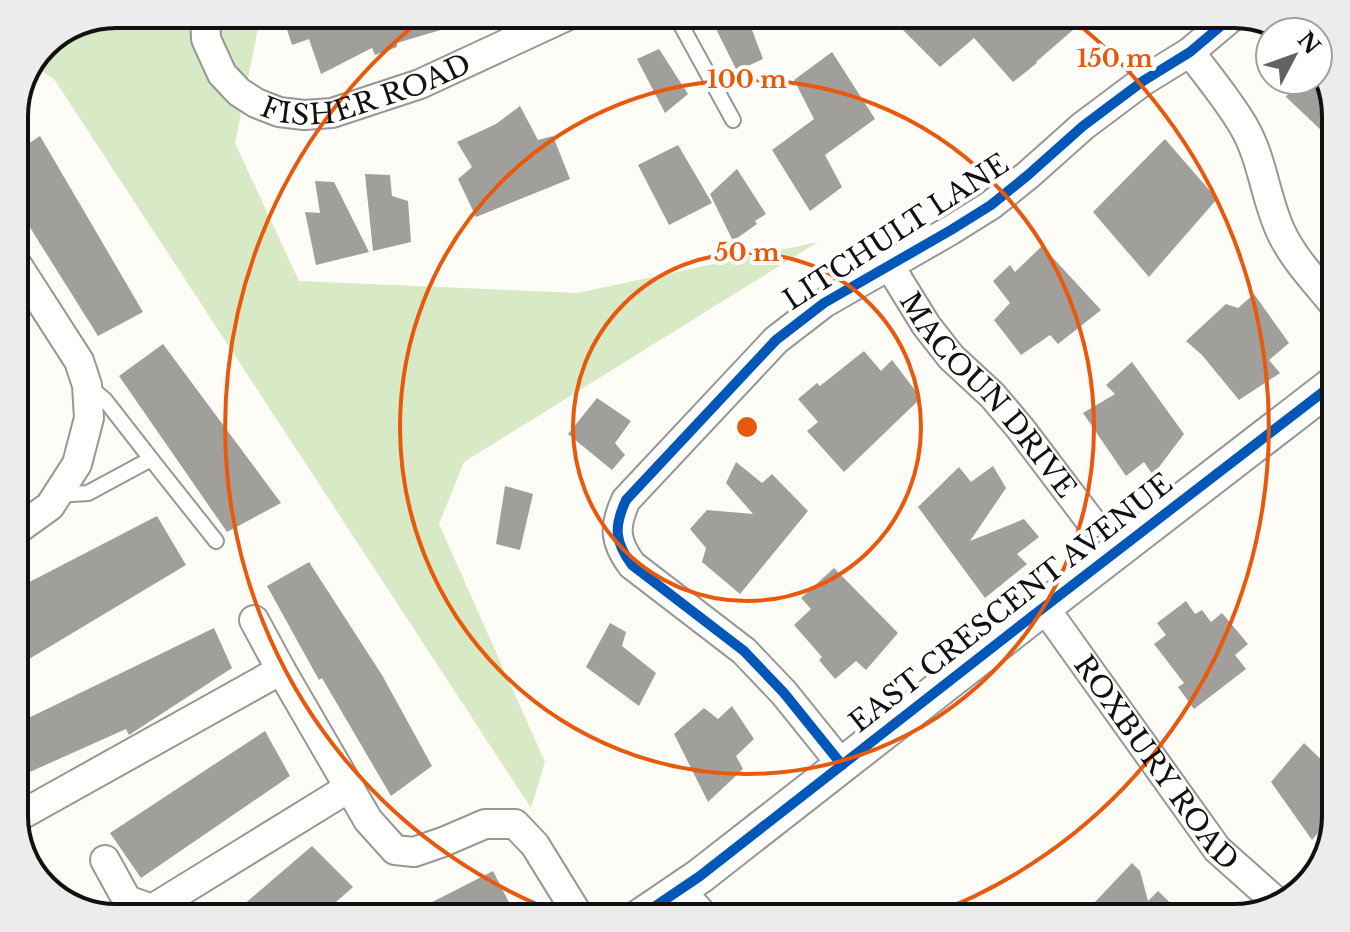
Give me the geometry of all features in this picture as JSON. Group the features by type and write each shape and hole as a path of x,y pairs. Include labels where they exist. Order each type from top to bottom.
{"street":[{"name":"FISHER ROAD","path":"206,28 206,39 222,74 239,92 279,112 304,115 332,113 420,84 541,28"},
{"name":"LITCHULT LANE","path":"842,765 784,693 744,651 632,565 622,551 617,534 618,516 626,500 776,340 824,303 991,205 1083,126 1143,81 1190,52 1218,28"},
{"path":"1190,52 1244,127 1259,157 1270,202 1282,233 1322,289"},
{"name":"MACOUN DRIVE","path":"889,265 926,325 951,357 992,395 1092,523"},
{"path":"28,282 79,361 87,385 89,418 77,464 50,506 28,522"},
{"name":"EAST CRESCENT AVENUE","path":"659,904 1322,393"},
{"name":"ROXBURY ROAD","path":"1044,607 1217,849 1270,896"},
{"path":"254,620 368,820 395,850 414,852 485,824 515,824 535,845 571,904"},
{"path":"28,811 281,670"},
{"path":"160,904 350,787"},
{"path":"105,860 127,900 138,904"}],"lane":[{"path":"683,28 733,120"},
{"path":"87,385 105,400 216,541"},
{"path":"57,495 88,493 151,459"},
{"path":"686,886 702,904"}],"green space":[{"path":"258,28 235,143 299,281 577,293 818,242 464,462 439,524 545,762 531,808 54,79 41,71 54,54 82,35 99,30"}],"building":[{"path":"287,28 444,29 397,43 397,47 375,55 372,48 321,74 309,39 292,45"},
{"path":"716,28 751,28 763,59 737,71"},
{"path":"901,28 1073,30 1013,82 974,38 940,67"},
{"path":"659,49 688,94 665,113 637,59"},
{"path":"832,52 875,119 825,155 842,187 810,211 772,150 814,119 794,80"},
{"path":"1287,96 1320,96 1322,131 1286,97"},
{"path":"520,106 538,140 553,136 570,179 476,217 458,179 472,167 457,142 496,124"},
{"path":"40,136 143,312 98,336 28,224 28,144"},
{"path":"1165,139 1217,199 1149,277 1093,212"},
{"path":"678,145 712,203 669,225 638,165"},
{"path":"737,169 766,214 733,241 710,194"},
{"path":"365,174 390,175 392,196 408,201 411,242 373,251"},
{"path":"315,181 334,182 369,252 316,265 305,212 320,213"},
{"path":"1042,246 1101,310 1058,344 1050,335 1021,355 994,320 1010,303 993,281 1010,265 1015,272"},
{"path":"1254,294 1289,343 1269,360 1280,373 1239,400 1202,355 1186,341 1226,304 1238,308"},
{"path":"163,344 281,503 227,532 119,376"},
{"path":"864,351 881,371 892,360 921,398 844,472 807,431 818,422 798,399 817,383 820,386"},
{"path":"1132,362 1184,434 1153,475 1144,462 1126,476 1083,413 1115,394 1106,385"},
{"path":"597,398 631,421 615,443 625,455 612,470 568,434"},
{"path":"736,462 762,483 772,474 808,511 740,594 702,562 706,548 690,529 707,510 753,514 726,483"},
{"path":"993,466 1006,488 970,541 1024,519 1039,537 1017,554 1027,564 985,598 918,507 959,467 971,482"},
{"path":"505,486 533,494 520,550 496,544"},
{"path":"157,516 186,565 28,660 28,583"},
{"path":"309,562 382,675 432,766 391,796 322,678 319,680 267,586"},
{"path":"834,568 898,633 866,670 856,661 835,679 819,660 822,657 794,625 811,609 801,598"},
{"path":"1186,601 1195,614 1202,610 1211,622 1222,613 1248,644 1235,655 1246,669 1194,709 1178,687 1184,683 1154,644 1166,635 1157,623"},
{"path":"610,623 626,632 622,646 656,673 639,706 586,667"},
{"path":"214,628 232,668 129,735 126,729 28,773 28,718"},
{"path":"732,706 754,739 736,756 743,769 708,802 674,734 704,708 718,719"},
{"path":"265,731 290,776 141,878 110,833"},
{"path":"1304,743 1322,760 1321,828 1312,840 1271,782"},
{"path":"312,846 353,887 334,904 244,904"},
{"path":"1132,863 1140,871 1148,901 1158,891 1171,904 1097,904 1095,902"},
{"path":"493,871 510,904 428,904"}],"cycle path":[{"path":"842,765 784,693 744,651 632,565 618,533 619,518 626,500 776,340 824,303 991,205 1083,126 1143,81 1190,52 1218,28"},
{"path":"659,904 700,876 1322,393"}]}
